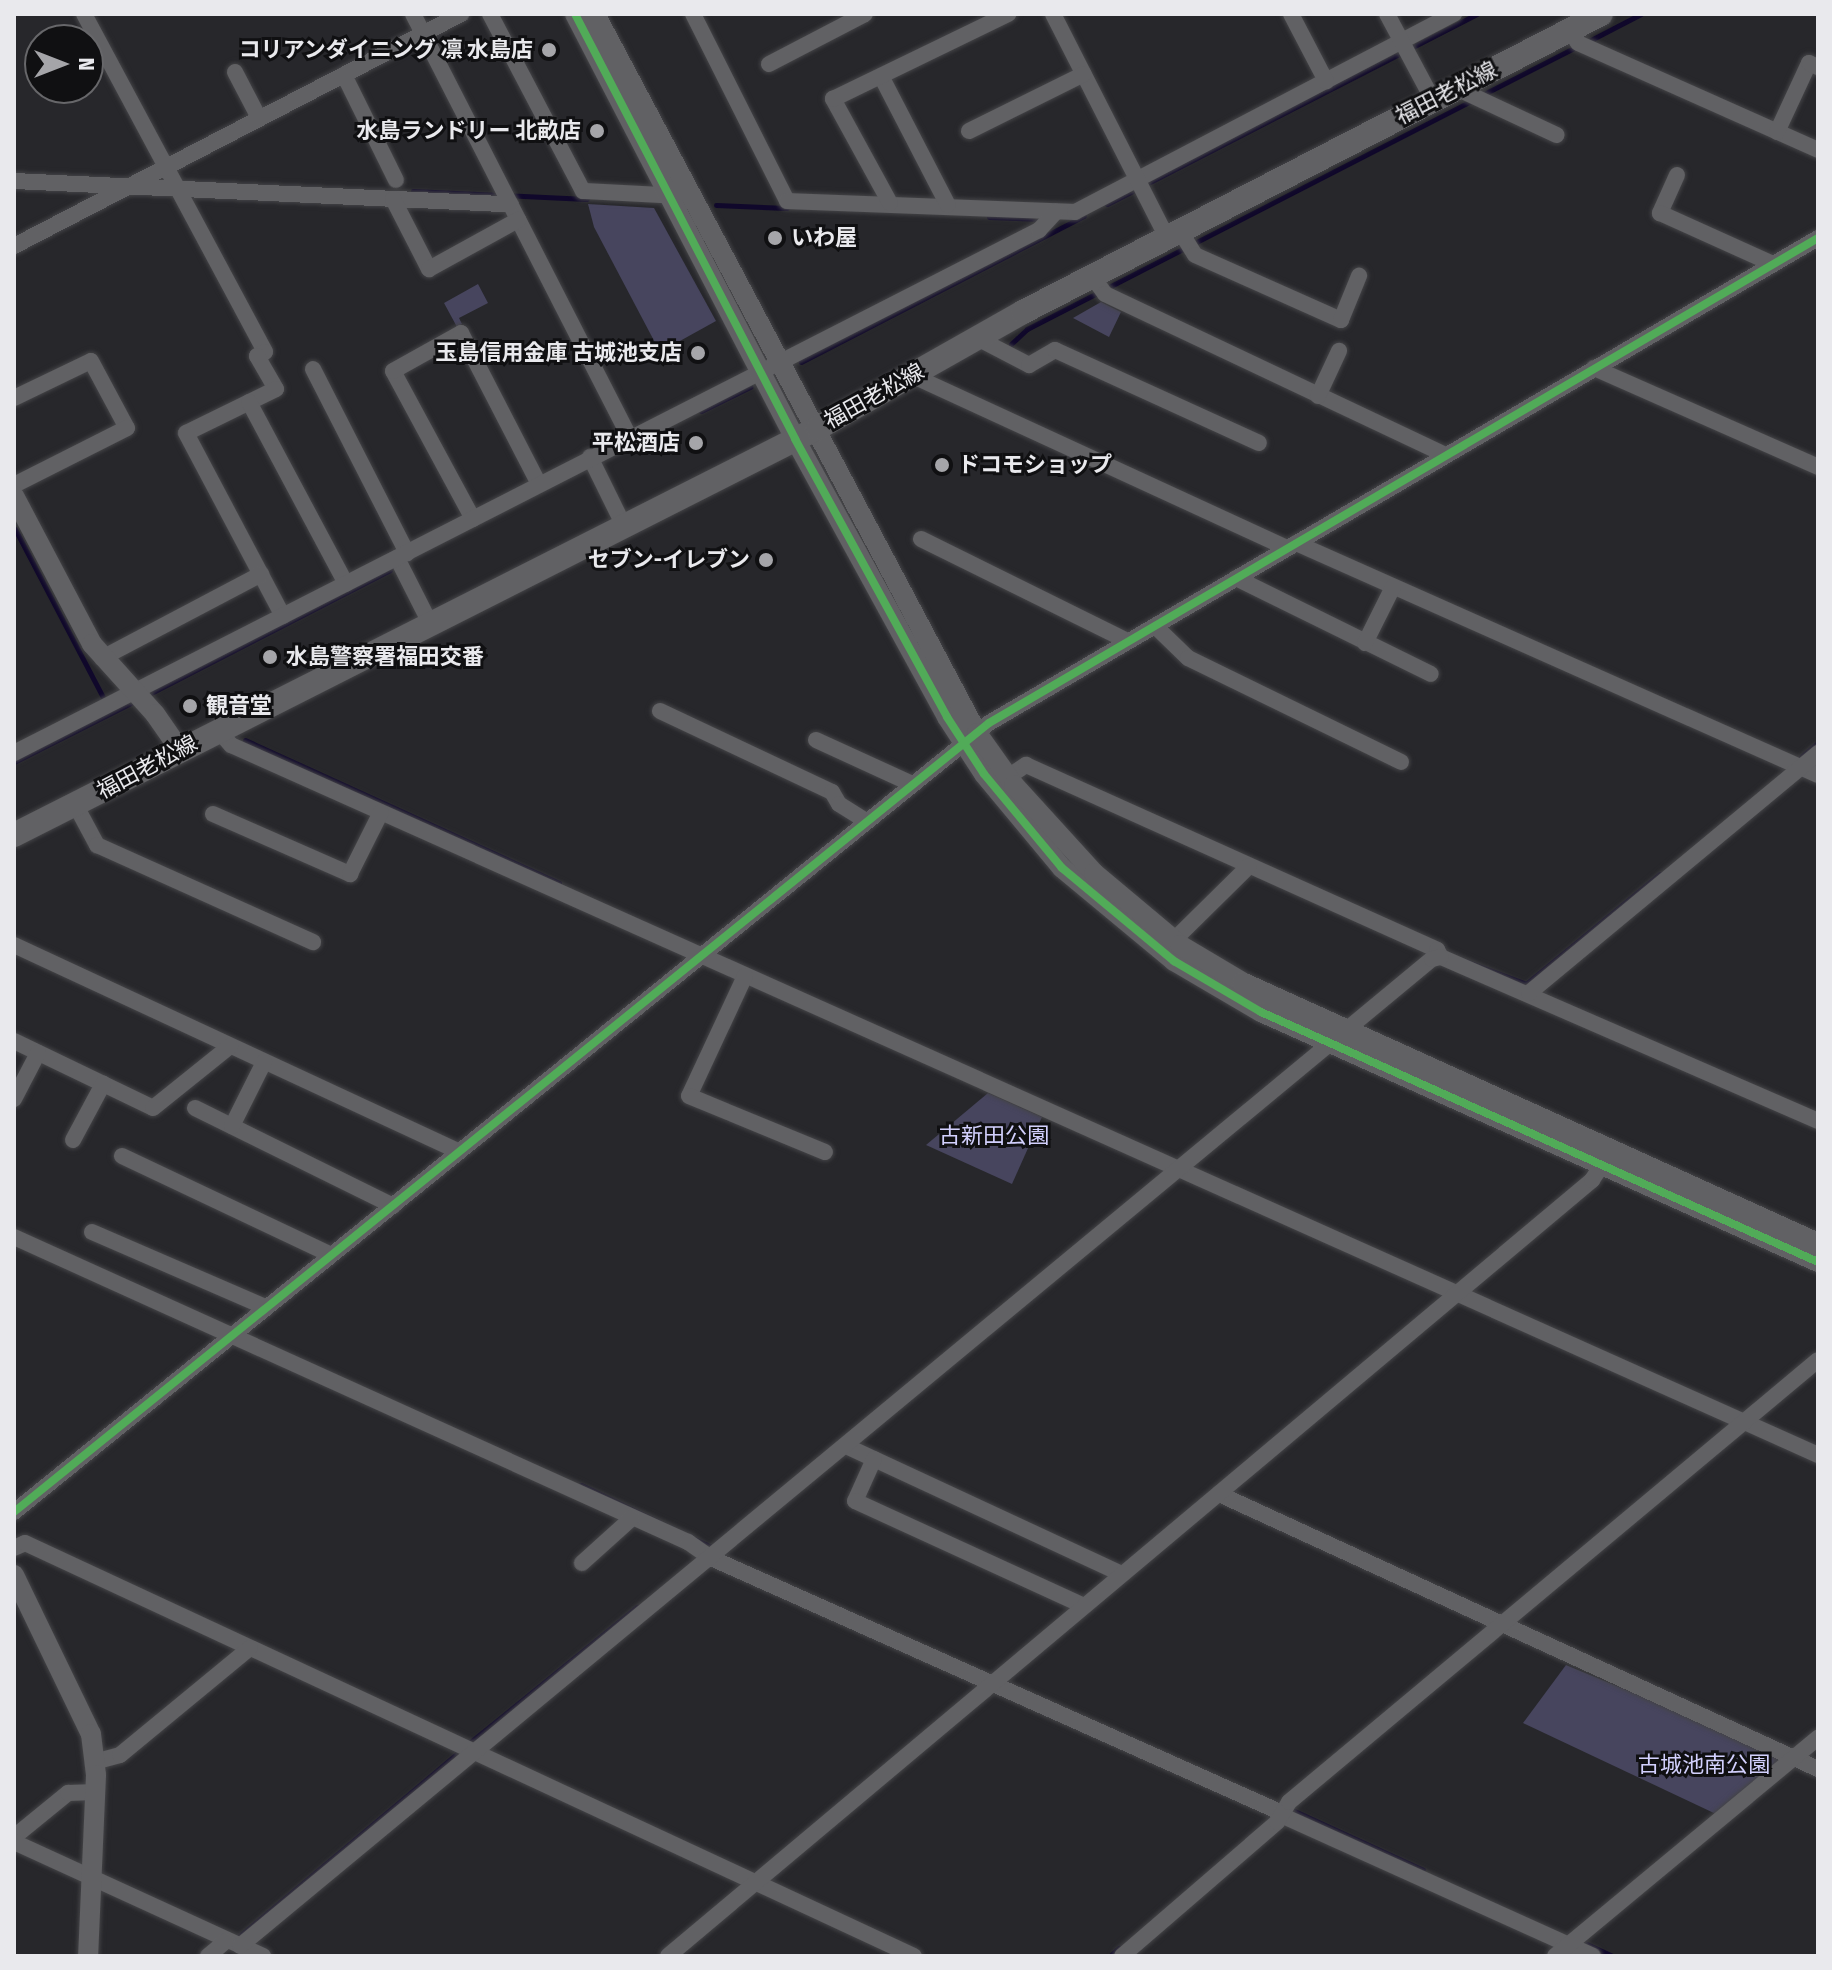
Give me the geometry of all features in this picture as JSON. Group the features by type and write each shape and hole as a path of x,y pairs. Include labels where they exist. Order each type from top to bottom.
{"main road":[{"name":"福田老松線","path":"14,835 623,524 818,428 977,338 1099,286 1433,100 1470,95 1601,14"}],"street":[{"path":"84,14 265,352 257,356 276,389 186,433 283,616"},
{"path":"413,14 629,437"},
{"path":"14,246 136,182 172,180 259,118 461,14"},
{"path":"490,14 583,191 694,199"},
{"path":"575,14 795,439 1028,831 1130,929 1220,989 1818,1243"},
{"path":"595,14 818,428 970,738 1094,873 1174,940 1339,1038 1602,1165 1818,1262"},
{"path":"693,14 787,201 948,205 1053,218"},
{"path":"769,64 865,14"},
{"path":"890,203 833,99 1008,14"},
{"path":"1053,14 1138,180 1182,240 1341,320 1359,276"},
{"path":"1291,14 1326,81"},
{"path":"1387,14 1433,100"},
{"path":"16,748 134,692 629,437 762,372 1053,218 1075,212 1326,81 1404,47 1454,14"},
{"path":"1575,32 1818,150"},
{"path":"1777,132 1809,63 1818,67"},
{"path":"235,72 259,118"},
{"path":"969,131 1084,74"},
{"path":"344,75 396,180"},
{"path":"881,76 948,205"},
{"path":"1470,95 1557,135"},
{"path":"1677,175 1660,213 1773,264"},
{"path":"14,181 172,180 393,199 507,198"},
{"path":"393,199 429,269 518,220"},
{"path":"14,1512 236,1336 265,1307 704,959 865,820 970,738 1127,641 1158,630 1446,455 1600,370 1818,238"},
{"path":"1099,286 1318,396 1446,455"},
{"path":"473,519 393,371 461,333 539,484"},
{"path":"977,338 1029,365 1055,350 1259,443"},
{"path":"1318,396 1339,351"},
{"path":"14,398 91,361 127,428 14,485"},
{"path":"313,369 402,555 430,623"},
{"path":"1600,370 1818,467"},
{"path":"911,375 1818,775"},
{"path":"249,402 346,584"},
{"path":"590,457 623,524"},
{"path":"17,509 102,658 134,692 180,750"},
{"path":"921,539 1127,641"},
{"path":"102,658 261,574"},
{"path":"1240,581 1431,674"},
{"path":"1365,643 1393,587"},
{"path":"1158,630 1188,658 1401,762"},
{"path":"660,711 832,792 839,804 865,820"},
{"path":"218,730 231,745 1172,1169 1461,1291 1818,1455"},
{"path":"816,740 912,784"},
{"path":"1529,993 1796,764 1818,753"},
{"path":"1008,777 1026,765 1439,954 1818,1121"},
{"path":"75,804 97,845 313,942"},
{"path":"213,814 350,874 381,812"},
{"path":"1174,940 1249,866"},
{"path":"14,945 459,1152"},
{"path":"208,1956 233,1944 468,1749 846,1446 1172,1169 1339,1038 1439,954"},
{"path":"745,976 689,1096 825,1152"},
{"path":"14,1041 153,1108 230,1046"},
{"path":"14,1099 38,1053"},
{"path":"232,1126 264,1062"},
{"path":"73,1140 103,1084"},
{"path":"195,1108 393,1206"},
{"path":"122,1156 331,1255"},
{"path":"668,1956 994,1679 1461,1291 1592,1180 1602,1165"},
{"path":"92,1232 265,1307"},
{"path":"14,1237 1573,1941 1593,1956"},
{"path":"1122,1956 1214,1880 1283,1810 1506,1626 1818,1360"},
{"path":"846,1446 1122,1574"},
{"path":"874,1459 855,1501 1084,1606"},
{"path":"1219,1494 1818,1769"},
{"path":"582,1563 632,1518"},
{"path":"14,1548 25,1543 914,1956"},
{"path":"14,1575 91,1734 95,1792 88,1956"},
{"path":"94,1762 120,1755 250,1648"},
{"path":"1555,1956 1818,1738"},
{"path":"95,1792 68,1793 14,1840 263,1956"}],"green space":[{"path":"588,204 654,208 716,321 660,352 594,227"},
{"path":"478,284 488,303 459,318 462,324 457,327 444,303"},
{"path":"1101,302 1121,312 1109,337 1073,318"},
{"name":"古新田公園","path":"988,1093 1042,1117 1012,1184 926,1145"},
{"name":"古城池南公園","path":"1566,1665 1778,1753 1779,1762 1716,1814 1523,1723"}],"waterway":[{"path":"1146,184 1477,14"},
{"path":"1585,43 1641,14"},
{"path":"1482,95 1576,47"},
{"path":"1011,344 1027,329 1473,100"},
{"path":"1107,204 1135,190"},
{"path":"413,191 587,199"},
{"path":"716,205 787,208"},
{"path":"801,362 1084,216"},
{"path":"989,217 1043,219"},
{"path":"701,411 750,387"},
{"path":"15,529 104,699"},
{"path":"149,694 390,570"},
{"path":"14,762 133,702"},
{"path":"245,740 559,883"},
{"path":"1794,763 1818,743"},
{"path":"1444,953 1526,984 1660,874"},
{"path":"581,1485 713,1548"},
{"path":"468,1744 637,1607"},
{"path":"235,1940 460,1751"},
{"path":"1290,1809 1423,1870"},
{"path":"1578,1940 1613,1956"},
{"path":"1110,1956 1119,1948"}],"cycle path":[{"path":"575,14 795,439 947,717 984,774 1062,868 1174,961 1261,1012 1818,1262"},
{"path":"14,1512 989,723 1818,238"}],"place":[{"name":"コリアンダイニング 凛 水島店","path":"549,50"},
{"name":"水島ランドリー 北畝店","path":"597,131"},
{"name":"いわ屋","path":"775,238"},
{"name":"玉島信用金庫 古城池支店","path":"698,353"},
{"name":"平松酒店","path":"696,443"},
{"name":"ドコモショップ","path":"942,465"},
{"name":"セブン-イレブン","path":"766,560"},
{"name":"水島警察署福田交番","path":"270,657"},
{"name":"観音堂","path":"190,706"}]}
